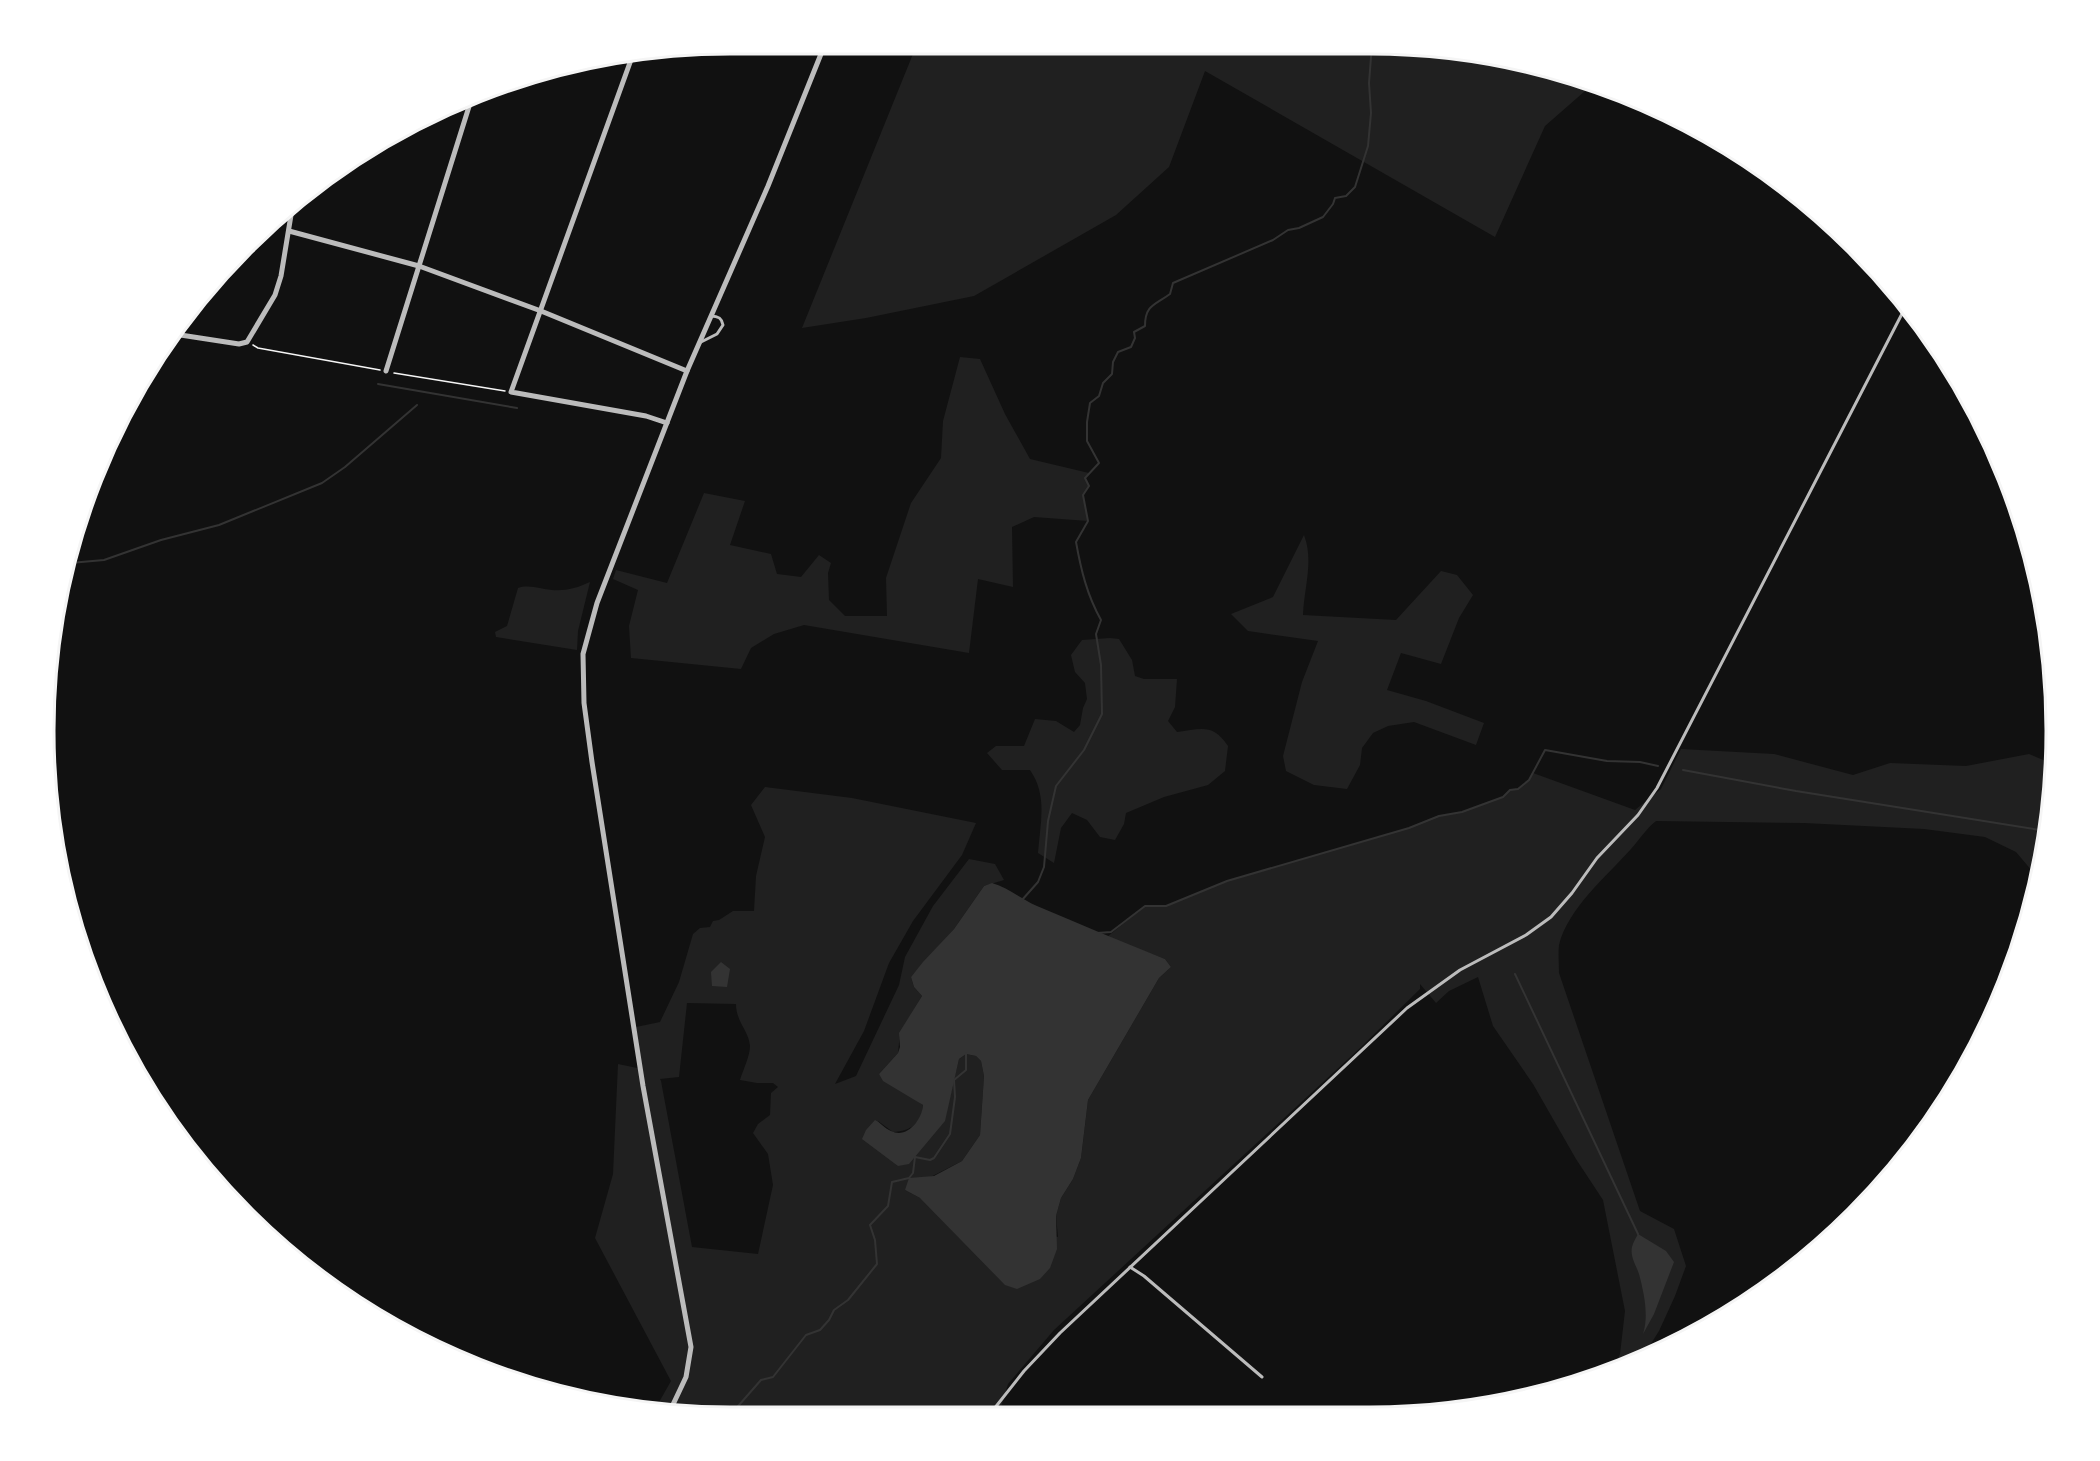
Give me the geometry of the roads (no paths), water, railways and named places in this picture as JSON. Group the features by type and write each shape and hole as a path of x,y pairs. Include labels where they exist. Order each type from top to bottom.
{"street":[{"path":"673,1405 686,1377 691,1347 641,1076 592,762 584,703 583,664 588,630 597,603 687,370 768,186 821,54"},
{"path":"630,62 511,392 635,414 667,423"},
{"path":"386,371 469,106"},
{"path":"182,335 239,344 247,342 275,295 281,276 291,216"},
{"path":"289,231 419,266 541,311 687,370"}],"lane":[{"path":"996,1407 1024,1371 1060,1333 1418,998 1460,970 1526,935 1551,917 1572,893 1597,858 1638,814 1657,788 1902,314"},
{"path":"698,345 717,334 723,325 720,317 710,316"},
{"path":"1130,1267 1144,1276 1262,1377"}],"waterway":[{"path":"1022,900 1038,882 1044,867 1048,821 1056,786 1084,750 1102,714 1101,665 1096,634 1101,620 1085,582 1076,542 1088,521 1083,495 1089,486 1085,478 1099,463 1087,441 1090,403 1099,396 1103,383 1112,374 1113,362 1118,352 1131,347 1135,338 1134,332 1145,326 1149,310 1155,303 1170,294 1173,283 1273,240 1288,230 1299,228 1323,217 1335,198 1346,196 1355,187 1368,146 1371,113 1369,83 1371,54"},
{"path":"378,384 517,408"},
{"path":"75,563 104,560 161,540 219,525 322,483 345,467 417,405"},
{"path":"1097,933 1111,932 1145,906 1166,906 1227,881 1409,828 1439,816 1462,812 1503,797 1510,790 1518,789 1529,780 1545,750 1607,761 1640,762 1658,766"},
{"path":"1683,770 1796,791 2038,830"},
{"path":"1515,974 1638,1234"},
{"path":"737,1407 761,1380 773,1377 806,1335 820,1330 834,1310 848,1300 877,1264 875,1240 870,1225 888,1206 892,1182 909,1178 913,1173 915,1157 930,1160 934,1158 950,1134 955,1097 954,1080 966,1070 966,1053"}]}
